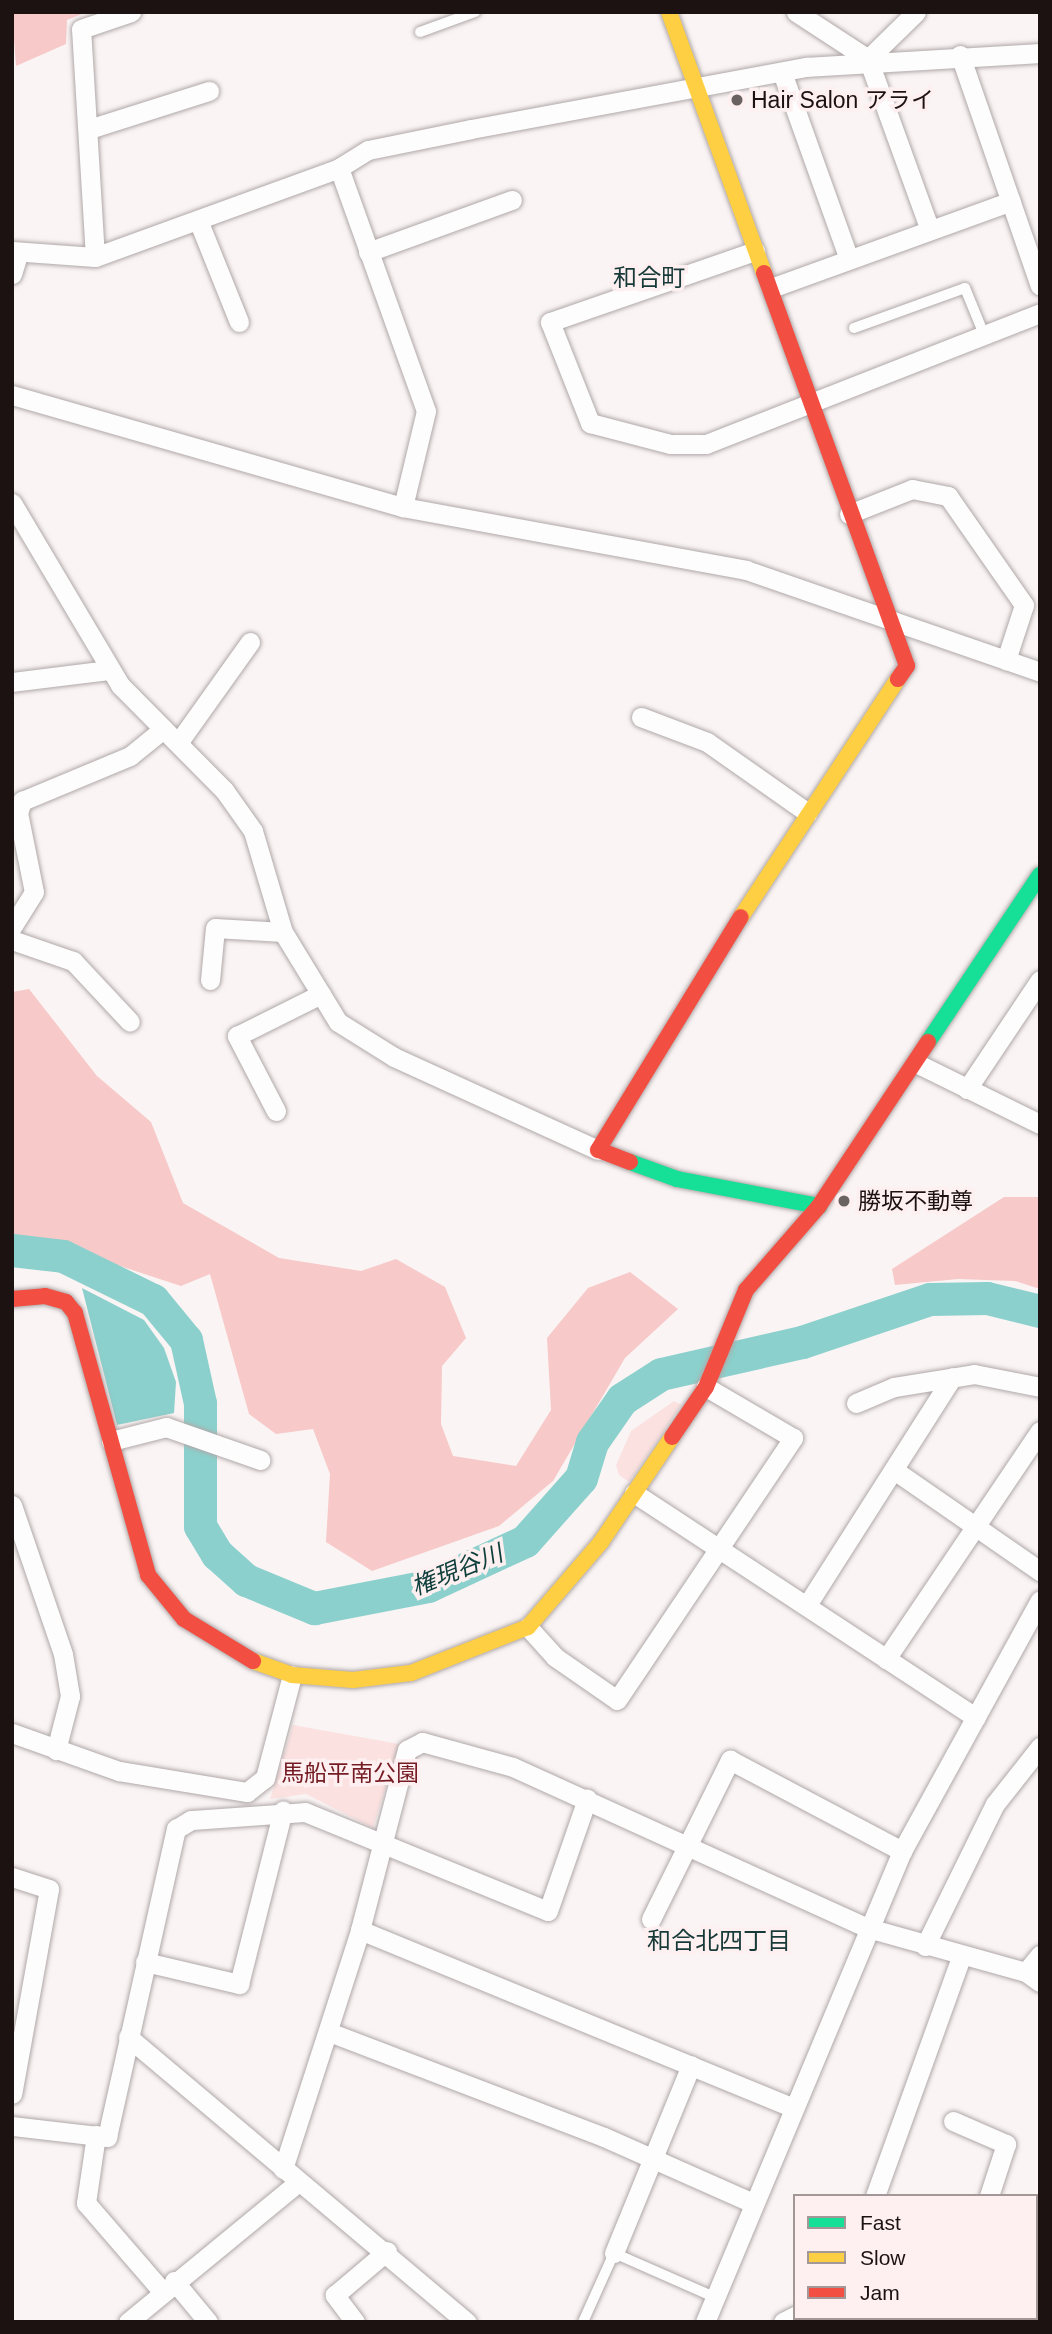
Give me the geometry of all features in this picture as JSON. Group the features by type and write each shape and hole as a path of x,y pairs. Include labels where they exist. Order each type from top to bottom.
{"street":[{"path":"95,257 81,21 131,12"},
{"path":"598,1150 807,813 905,675 907,666 888,621 771,288 755,251 700,86 669,12"},
{"path":"796,12 868,59 930,230"},
{"path":"868,59 916,12"},
{"path":"12,274 15,253 95,257 339,168 368,150 700,86 783,75 868,59 1040,53"},
{"path":"960,55 1040,286"},
{"path":"783,75 849,259"},
{"path":"89,129 209,91"},
{"path":"339,168 426,411 403,507"},
{"path":"368,252 512,200"},
{"path":"771,288 1011,201"},
{"path":"198,220 239,322"},
{"path":"755,251 550,322 590,423 670,444 706,444 810,398 1040,313"},
{"path":"12,395 403,507 746,570 1040,671"},
{"path":"849,514 912,489 948,496 1024,605 1006,660"},
{"path":"12,503 109,670 162,730 178,743 253,831 283,932 321,994 351,1035 598,1150 677,1179 819,1206"},
{"path":"178,743 250,642"},
{"path":"12,682 109,670"},
{"path":"641,717 707,742 807,813"},
{"path":"12,927 34,892 18,813 22,801 130,756 162,730"},
{"path":"12,1299 45,1296 66,1302 75,1313 148,1575 184,1619 231,1653 292,1675 353,1680 411,1673 528,1627 556,1600 634,1493 708,1381 727,1331 747,1290 819,1206 1040,875"},
{"path":"210,980 215,928 283,932"},
{"path":"12,940 73,961 130,1023"},
{"path":"967,1089 1040,980"},
{"path":"276,1111 237,1037 321,994"},
{"path":"916,1063 1040,1124"},
{"path":"856,1403 894,1387 974,1374 1040,1387"},
{"path":"807,1605 952,1377"},
{"path":"528,1627 555,1657 617,1700 793,1438 708,1381"},
{"path":"111,1441 166,1427 260,1460"},
{"path":"886,1659 972,1525 1040,1431"},
{"path":"894,1470 1040,1571"},
{"path":"634,1493 976,1718"},
{"path":"12,1505 63,1654 70,1696 56,1749"},
{"path":"705,2322 790,2106 902,1851 976,1718 999,1664 1040,1600"},
{"path":"12,1733 56,1749 189,1787 247,1792 265,1778 292,1675"},
{"path":"283,2169 360,1930 407,1750 422,1742 459,1749 587,1799 868,1927 1033,1977 1040,1955"},
{"path":"925,1946 995,1804 1040,1747"},
{"path":"651,1919 730,1760 902,1851"},
{"path":"12,2126 107,2137 176,1829 191,1820 284,1810 382,1843 548,1911 587,1799"},
{"path":"145,1962 239,1984 284,1810"},
{"path":"12,1877 49,1889 12,2094"},
{"path":"360,1930 790,2106"},
{"path":"876,2194 961,1957"},
{"path":"329,2032 654,2159 751,2202"},
{"path":"128,2036 298,2183 387,2251 467,2322"},
{"path":"614,2253 691,2065"},
{"path":"953,2121 1006,2144 990,2194"},
{"path":"96,2136 86,2203 168,2286 208,2322"},
{"path":"128,2322 168,2286 298,2183"},
{"path":"355,2322 335,2295 387,2251"}],"lane":[{"path":"421,32 475,12"},
{"path":"854,328 965,288 983,332"},
{"path":"583,2322 614,2253 714,2297"}],"green space":[{"path":"674,1401 681,1405 629,1482 619,1475 616,1465 631,1431"},
{"name":"馬船平南公園","path":"293,1725 399,1744 373,1828 306,1794 270,1799"}],"shaded area":[{"path":"12,12 87,12 67,20 66,44 16,66"},
{"path":"29,989 97,1076 151,1122 183,1203 279,1258 361,1271 396,1259 445,1287 466,1338 442,1366 441,1424 453,1456 516,1466 551,1410 547,1338 588,1288 630,1272 678,1309 625,1358 553,1481 499,1526 372,1571 326,1542 330,1474 313,1429 276,1434 249,1414 210,1274 181,1286 50,1243 12,1238 12,992"},
{"path":"1004,1197 1040,1197 1040,1289 1015,1281 958,1279 895,1285 892,1269"}],"water":[{"path":"82,1288 144,1320 164,1348 176,1382 174,1413 117,1425"}],"waterway":[{"name":"権現谷川","path":"12,1250 63,1256 153,1300 186,1340 200,1403 200,1526 217,1554 246,1580 314,1608 428,1586 525,1541 581,1478 592,1442 622,1399 661,1374 802,1342 930,1299 987,1298 1040,1311"}],"traffic: fast":[{"path":"928,1042 1040,875"},
{"path":"630,1162 677,1179 819,1206"}],"traffic: slow":[{"path":"669,12 764,273"},
{"path":"741,917 898,679"},
{"path":"253,1661 292,1675 353,1680 411,1673 528,1627 601,1542 672,1437"}],"traffic: jam":[{"path":"764,273 907,666 898,679"},
{"path":"630,1162 598,1150 741,917"},
{"path":"672,1437 706,1387 746,1290 819,1206 928,1042"},
{"path":"12,1299 45,1296 66,1302 75,1313 148,1575 184,1619 253,1661"}],"place":[{"name":"Hair Salon アライ","path":"737,100"},
{"name":"勝坂不動尊","path":"844,1201"}],"district":[{"name":"和合町","path":"649,278"},
{"name":"和合北四丁目","path":"719,1941"}]}
